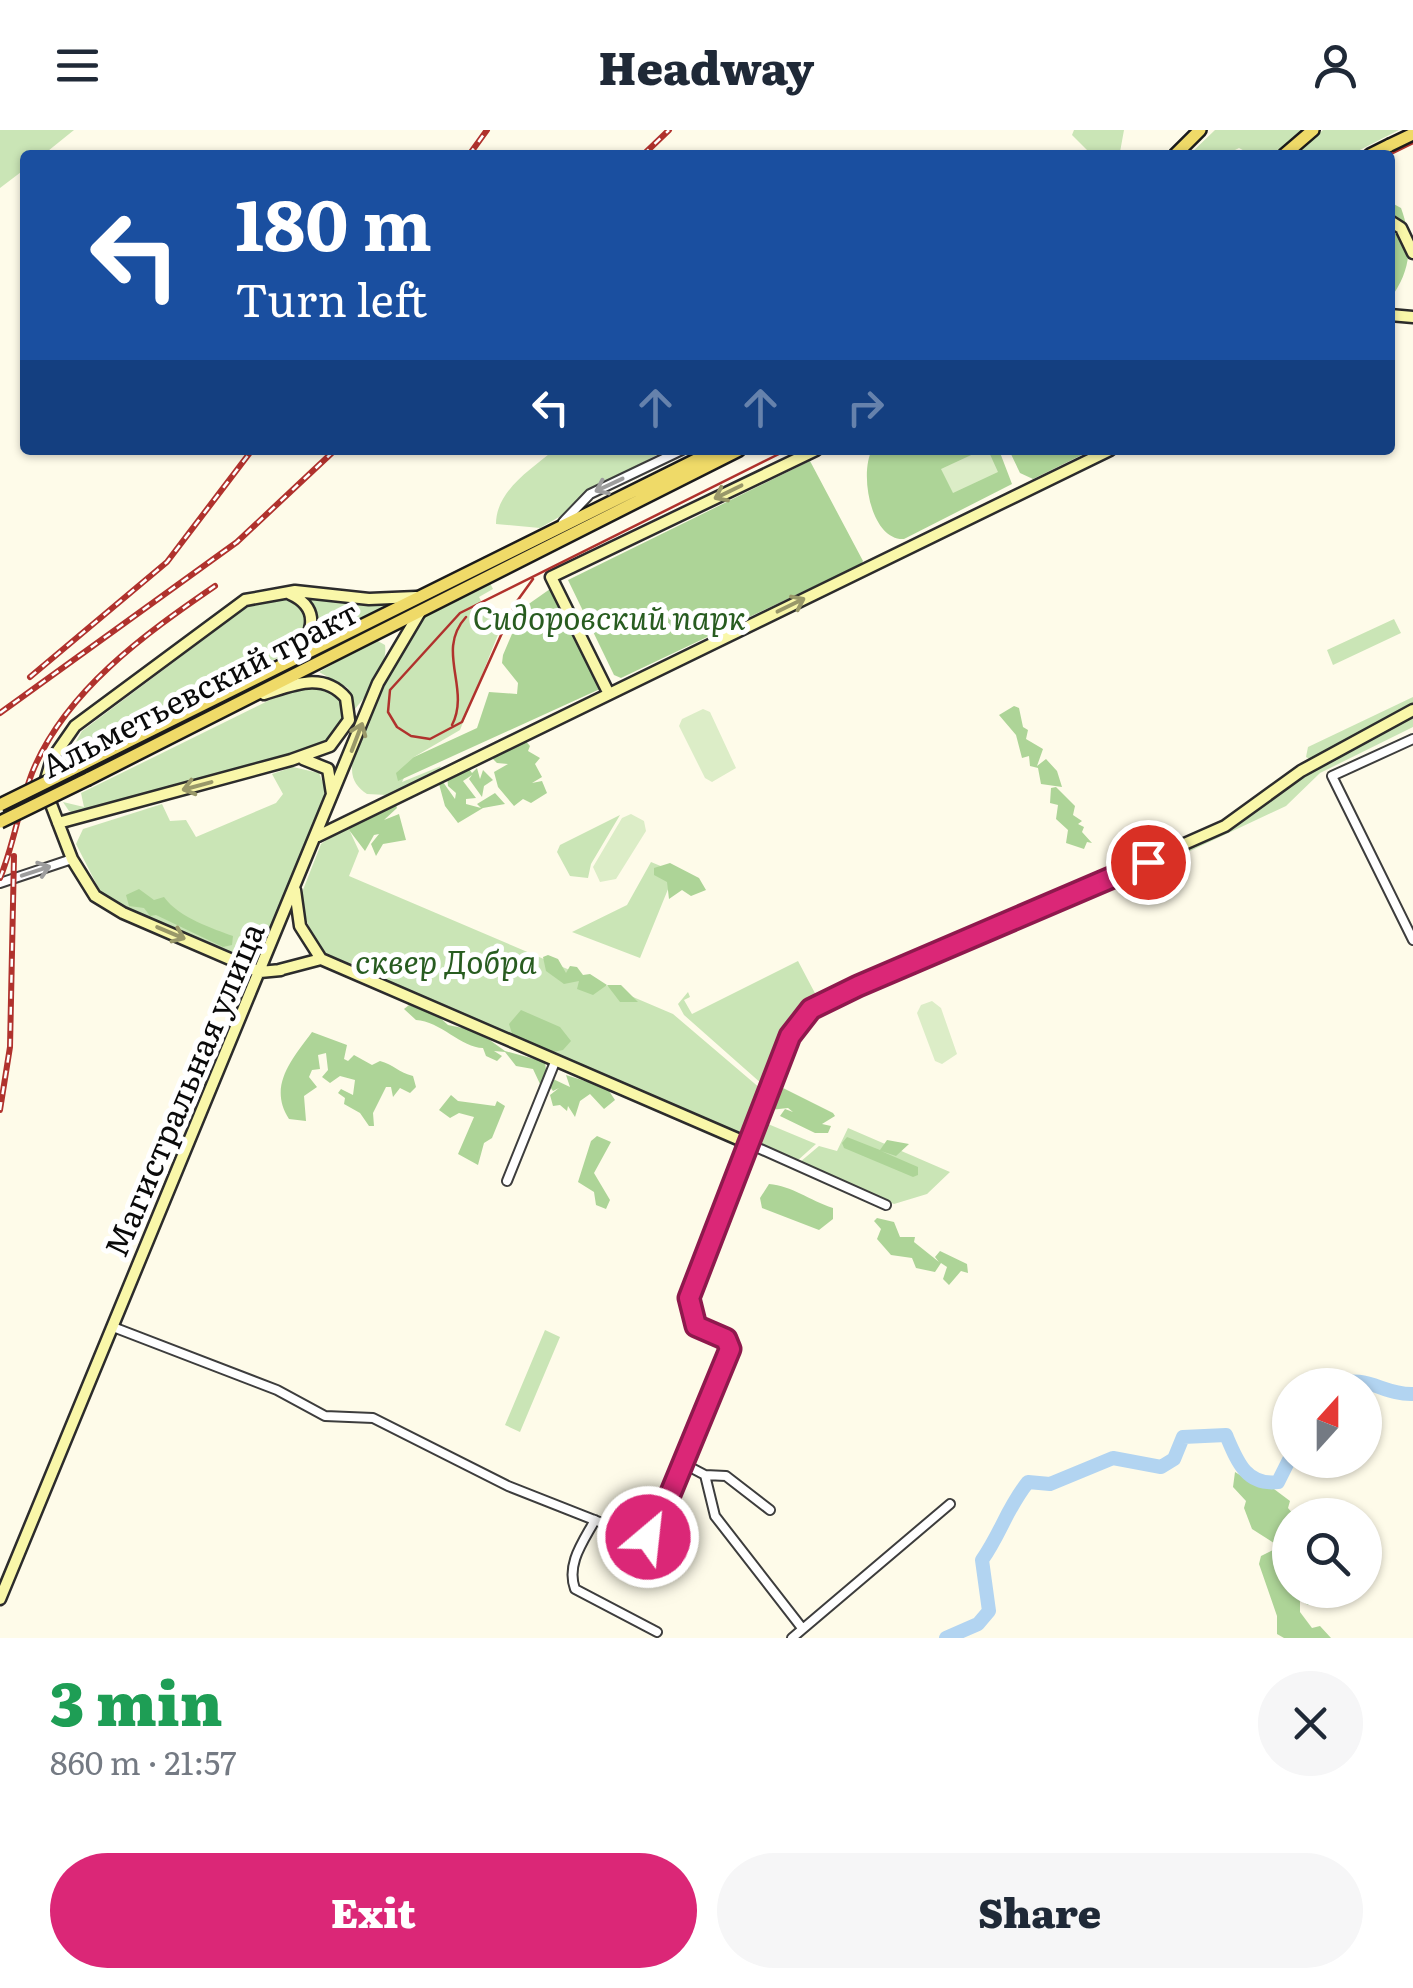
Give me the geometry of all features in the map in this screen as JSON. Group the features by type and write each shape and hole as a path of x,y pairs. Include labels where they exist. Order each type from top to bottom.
{"main road":[{"path":"1180,150 1200,130"},
{"path":"1290,150 1312,130"},
{"path":"1404,130 1413,137"},
{"path":"1380,150 1413,137"},
{"path":"424,601 706,455"},
{"path":"424,601 729,455"},
{"name":"Альметьевский тракт","path":"0,805 424,601"},
{"name":"Альметьевский тракт","path":"0,822 249,699 424,601"}],"street":[{"path":"1395,226 1406,236 1413,253"},
{"path":"556,530 590,494 669,455"},
{"path":"609,694 551,577 806,455"},
{"path":"317,836 1100,455"},
{"path":"322,959 260,972 102,902 72,859 44,786 46,772 75,726 236,604 274,592 424,601"},
{"path":"267,677 301,649 312,627 304,603 274,592"},
{"name":"Магистральная улица","path":"0,1599 378,683 424,601"},
{"path":"58,823 291,760 336,741 349,720 346,698 332,686 312,682 249,699"},
{"path":"113,1327 277,1390 325,1416 372,1418 508,1486 640,1538 648,1537 655,1531 730,1349 726,1339 696,1326 689,1298 790,1036 811,1009 1087,891 1224,826 1301,770 1413,710"},
{"path":"1413,739 1332,776 1413,940"},
{"path":"291,760 312,760 328,770 333,788 328,810"},
{"path":"0,882 72,859"},
{"path":"294,890 300,926 322,959 886,1205"},
{"path":"240,963 255,964 266,957"},
{"path":"240,963 254,987 281,970"},
{"path":"507,1181 556,1062"},
{"path":"684,1464 705,1475 726,1476 770,1510"},
{"path":"705,1475 715,1516 802,1628"},
{"path":"792,1638 950,1504"},
{"path":"595,1520 576,1554 570,1577 574,1589 657,1632"}],"green space":[{"path":"0,130 74,130 49,150 20,150 20,173 0,188"},
{"path":"1074,130 1124,130 1120,150 1087,150 1072,135"},
{"path":"1215,130 1306,130 1284,150 1194,150"},
{"path":"1323,130 1399,130 1360,150 1299,150"},
{"path":"1395,205 1401,208 1409,244 1395,291"},
{"path":"548,455 657,455 585,493 566,513 540,528 496,524 502,501"},
{"path":"870,455 1001,455 1012,484 904,539 893,537 876,518 868,489"},
{"path":"971,455 990,455 998,472 953,493 941,469"},
{"path":"1011,455 1082,455 1033,479 1020,473"},
{"name":"Сидоровский парк","path":"810,461 863,561 861,564 621,678 614,675 568,580"},
{"path":"490,583 493,589 479,597 493,624 503,622 460,730 414,757 402,782 441,766 387,795 367,794 353,777 354,755 369,712 393,664 427,614 448,600"},
{"path":"550,589 600,689 398,781 396,773 414,757 477,728 489,692 517,694 518,683 502,663 503,655 523,608"},
{"path":"296,594 386,605 309,644 314,630"},
{"path":"275,597 296,603 305,616 303,634 291,651 58,773 82,731 247,607"},
{"path":"1394,619 1401,633 1333,665 1327,650"},
{"path":"376,640 385,645 384,662 355,709 348,688 319,672"},
{"path":"318,686 337,695 344,711 342,724 321,747 79,815 69,811 63,802 84,807 81,793 280,695"},
{"path":"1413,697 1413,705 1311,760 1306,757 1308,747"},
{"path":"1014,706 1019,708 1023,727 1028,730 1026,739 1043,749 1037,766 1046,759 1057,771 1062,787 1041,784 1038,768 1030,766 1029,756 1022,758 1016,735 999,715"},
{"path":"703,709 710,712 736,768 712,782 705,778 679,726 682,719"},
{"path":"1413,714 1413,727 1320,773 1286,806 1156,867 1155,864 1226,830 1308,772"},
{"path":"524,739 530,746 528,751 540,758 535,764 542,777 532,783 542,781 547,793 531,803 523,799 514,806 498,787 494,772 508,764 492,758"},
{"path":"467,766 472,773 477,768 480,779 483,770 493,780 484,786 482,797 469,779 472,775 463,781 476,798 466,799 466,804 481,808 477,804 495,793 505,804 483,808 458,823 445,806 439,784 443,782 455,799 447,776 463,772"},
{"path":"293,767 319,773 328,795 259,959 245,959 103,897 76,844 83,829 162,804 170,821 186,820 196,837 276,803 283,794 272,774"},
{"path":"1056,787 1075,806 1073,815 1082,821 1078,824 1084,827 1082,832 1092,843 1087,842 1084,849 1066,843 1068,830 1056,819 1058,805 1050,803 1051,788"},
{"path":"395,801 397,808 384,820 399,814 406,840 383,844 376,856 371,844 379,834 374,835 365,851 349,830 351,823"},
{"path":"631,814 644,821 646,831 616,879 600,882 593,867 622,818"},
{"path":"620,815 591,864 588,878 570,876 557,852 560,845"},
{"name":"сквер Добра","path":"347,825 359,851 349,876 673,1014 761,1089 743,1132 737,1133 320,956 299,900 321,844"},
{"path":"651,862 675,872 640,958 572,932 627,905"},
{"path":"670,863 699,878 706,890 691,896 682,890 669,899 667,882 654,875 654,868"},
{"path":"139,889 154,900 164,897 187,917 233,936 232,945 223,947 156,915 150,916 144,908 129,906 126,895"},
{"path":"543,957 558,959 566,973 570,966 577,967 583,975 590,974 607,985 593,995 577,989 579,981 564,984 546,971"},
{"path":"798,961 817,997 792,1014 762,1084 684,1015 678,1004 688,992 690,997 684,1000 692,1014"},
{"path":"607,985 621,985 638,1002 620,1002"},
{"path":"932,1001 941,1008 957,1054 942,1064 935,1061 917,1013 921,1005"},
{"path":"409,1005 438,1016 448,1025 477,1031 505,1051 545,1062 547,1078 540,1084 533,1069 516,1066 505,1052 494,1051 502,1056 497,1061 486,1056 483,1048 416,1020 404,1009"},
{"path":"521,1010 560,1027 571,1041 563,1050 544,1054 522,1039 514,1040 509,1024"},
{"path":"312,1032 347,1045 344,1059 348,1061 354,1055 372,1065 385,1062 413,1076 416,1087 410,1093 400,1088 393,1097 391,1087 386,1087 373,1113 374,1126 369,1126 360,1113 344,1104 345,1098 338,1093 341,1089 353,1095 355,1080 340,1076 330,1083 322,1077 328,1070 326,1053 318,1055 320,1069 312,1070 309,1077 317,1087 304,1096 306,1121 289,1119 283,1107 282,1085 290,1064"},
{"path":"566,1075 607,1088 615,1100 604,1109 590,1094 580,1101 575,1117 568,1106 567,1111 560,1105 553,1106 550,1095 559,1088 553,1091 548,1084 553,1079 570,1087"},
{"path":"779,1086 833,1113 835,1116 822,1124 831,1126 828,1133 815,1133 780,1116 785,1109 793,1112 788,1108 770,1110 769,1099"},
{"path":"451,1095 458,1101 495,1106 497,1101 505,1106 492,1138 484,1143 478,1165 458,1154 474,1117 459,1113 450,1118 439,1110"},
{"path":"768,1124 816,1144 797,1161 760,1145"},
{"path":"848,1128 950,1172 927,1194 894,1204 800,1162 819,1146 837,1151"},
{"path":"597,1136 611,1142 594,1173 610,1200 606,1209 596,1205 594,1192 578,1182 591,1141"},
{"path":"847,1137 880,1150 887,1140 909,1144 896,1156 881,1151 918,1167 918,1175 913,1177 844,1148 842,1143"},
{"path":"769,1184 833,1208 833,1219 819,1230 762,1208 760,1198"},
{"path":"877,1218 894,1222 900,1237 915,1237 914,1242 939,1262 935,1257 940,1251 967,1264 968,1273 961,1271 949,1285 943,1279 947,1267 941,1263 935,1272 916,1268 912,1258 891,1255 877,1239 881,1229 874,1221"},
{"path":"545,1330 560,1337 520,1432 505,1425"},
{"path":"1235,1472 1256,1485 1257,1476 1274,1478 1274,1489 1286,1498 1272,1498 1272,1542 1252,1529 1244,1508 1246,1501 1233,1487"},
{"path":"1272,1550 1272,1602 1259,1564 1261,1556"},
{"path":"1274,1608 1300,1608 1312,1628 1320,1626 1331,1638 1284,1638 1277,1634"}],"waterway":[{"path":"1382,1388 1413,1394"},
{"path":"946,1638 978,1624 989,1611 982,1560 1028,1482 1050,1484 1113,1458 1161,1467 1174,1459 1183,1437 1226,1435 1250,1476 1267,1482 1278,1482 1280,1478"}],"tram line":[{"path":"1395,152 1413,143"},
{"path":"533,579 515,604 462,722 430,739 411,736 397,727 388,712 390,690 460,613 777,455"},
{"path":"452,725 458,697 453,643 466,617"}],"railway":[{"path":"473,150 487,130"},
{"path":"648,150 669,130"},
{"path":"30,677 167,562 248,455"},
{"path":"0,713 237,542 330,455"},
{"path":"0,878 32,773 65,716 86,690 135,645 215,586"},
{"path":"0,1110 10,1047 14,856"}],"route":[{"path":"648,1537 655,1531 730,1349 726,1339 696,1326 688,1308 689,1298 744,1160 746,1143 799,1020 818,1004 1148,862"}]}
